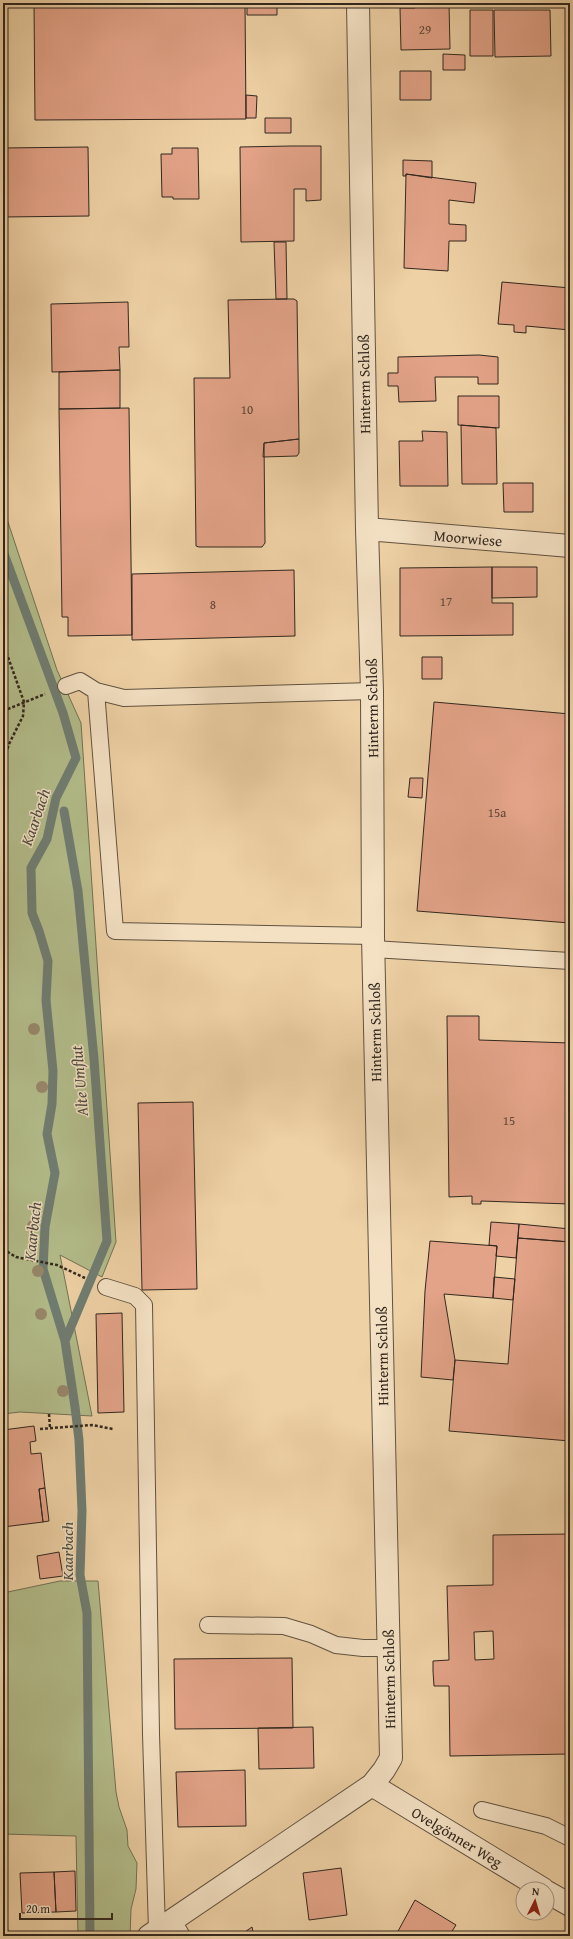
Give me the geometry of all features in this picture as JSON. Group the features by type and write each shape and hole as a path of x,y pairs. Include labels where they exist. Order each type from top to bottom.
{"street":[{"name":"Hinterm Schloß","path":"165,1930 372,1785 384,1770 390,1758 373,942 372,691 367,529 358,3"},
{"name":"Moorwiese","path":"367,529 570,546"},
{"name":"Ovelgönner Weg","path":"372,1785 530,1881"},
{"path":"555,1897 570,1905"}],"lane":[{"path":"66,686 80,681 96,691 124,698 372,691"},
{"path":"96,691 115,931 373,942 570,960"},
{"path":"106,1287 135,1296 144,1305 150,1734 165,1930"},
{"path":"208,1626 284,1626 311,1634 336,1645 362,1648 388,1648"},
{"path":"482,1810 546,1826 570,1838"}],"path":[{"path":"3,643 24,702 23,716 9,744 3,763"},
{"path":"3,711 31,699"},
{"path":"3,1249 16,1257 57,1265 79,1275"},
{"path":"49,1414 50,1428"},
{"path":"40,1429 92,1425 113,1429"}],"green space":[{"path":"3,507 57,670 81,723 116,1242 102,1277 60,1255 92,1416 20,1412 3,1414"},
{"path":"60,1581 98,1581 116,1792 119,1807 127,1830 128,1846 137,1863 136,1889 131,1909 130,1936 78,1936 76,1836 3,1834 3,1593"}],"building":[{"path":"34,3 245,3 246,119 35,120"},
{"path":"247,3 277,3 277,15 247,15"},
{"path":"415,3 449,3 450,49 401,50 400,8 415,8"},
{"path":"470,10 493,10 493,56 470,56"},
{"path":"494,10 550,10 551,56 495,57"},
{"path":"443,54 465,55 465,70 443,70"},
{"path":"400,71 431,71 431,100 400,100"},
{"path":"246,95 257,96 256,118 246,118"},
{"path":"265,118 291,118 291,133 265,133"},
{"path":"321,146 321,200 306,201 306,189 294,189 294,241 241,242 240,147"},
{"path":"88,147 89,216 3,217 3,148"},
{"path":"172,148 198,148 199,199 173,199 173,197 162,197 161,154 172,154"},
{"path":"403,160 432,161 432,178 406,174 406,176 403,176"},
{"path":"406,174 476,183 474,203 449,200 449,224 466,225 466,241 449,241 448,271 404,268"},
{"path":"274,242 286,242 287,299 276,299"},
{"path":"502,282 570,288 570,330 526,326 526,333 514,332 514,325 498,324"},
{"path":"294,299 297,301 299,439 264,443 265,543 262,547 196,546 194,378 230,378 228,300"},
{"path":"128,302 129,347 119,347 120,370 52,372 51,304"},
{"path":"479,355 498,357 498,384 478,384 478,377 435,377 436,401 399,402 398,386 388,386 388,373 398,373 398,357"},
{"path":"120,370 120,408 59,409 59,372"},
{"path":"458,396 499,396 499,428 458,425"},
{"path":"129,408 132,635 68,636 68,617 62,617 59,409"},
{"path":"461,425 496,428 497,484 462,484"},
{"path":"422,431 447,432 448,486 400,486 399,441 423,441"},
{"path":"299,439 299,453 297,456 263,457 264,443"},
{"path":"503,483 533,483 533,512 504,512"},
{"path":"492,567 492,603 513,603 513,635 400,636 400,568"},
{"path":"492,567 537,567 537,597 492,598"},
{"path":"294,570 295,636 132,640 132,574"},
{"path":"422,657 442,657 442,679 422,679"},
{"path":"434,702 570,714 570,923 417,911"},
{"path":"410,778 423,778 422,798 408,797"},
{"path":"447,1016 479,1016 479,1040 570,1043 570,1204 481,1201 481,1204 472,1204 472,1196 449,1197"},
{"path":"193,1102 197,1289 142,1290 138,1103"},
{"path":"491,1222 519,1224 516,1258 496,1256 497,1246 489,1245"},
{"path":"519,1224 570,1229 570,1242 518,1238"},
{"path":"518,1238 570,1242 570,1441 449,1431 455,1360 508,1364"},
{"path":"430,1241 497,1246 493,1298 444,1294 455,1360 453,1380 421,1377 425,1291"},
{"path":"494,1277 515,1279 513,1300 493,1298"},
{"path":"122,1313 124,1412 98,1413 96,1314"},
{"path":"34,1426 36,1441 30,1442 31,1454 41,1453 45,1488 39,1489 43,1522 3,1527 3,1430"},
{"path":"45,1488 49,1521 43,1522 39,1489"},
{"path":"570,1534 570,1629 566,1629 567,1658 570,1658 570,1754 450,1756 449,1686 434,1686 433,1671 433,1661 449,1660 447,1586 493,1585 493,1535","holes":["493,1631 494,1659 475,1660 474,1632"]},
{"path":"59,1552 63,1576 40,1579 37,1556"},
{"path":"292,1658 293,1728 175,1729 174,1659"},
{"path":"313,1727 314,1768 259,1769 258,1728"},
{"path":"245,1770 246,1826 178,1827 176,1772"},
{"path":"341,1868 347,1915 309,1920 303,1873"},
{"path":"75,1871 76,1911 56,1912 54,1872"},
{"path":"54,1872 56,1912 22,1913 20,1873"},
{"path":"415,1900 456,1925 449,1936 402,1936 397,1933"},
{"path":"3,1915 7,1915 8,1936 3,1936"},
{"path":"252,1927 254,1936 239,1936"}],"waterway":[{"name":"Kaarbach","path":"3,551 63,713 76,758 56,798 47,839 31,868 32,913 48,961 46,1000 53,1071 52,1104 47,1134 55,1173 45,1227 43,1269 65,1341 79,1440 82,1511 80,1575 87,1613 90,1936"},
{"name":"Alte Umflut","path":"64,811 78,891 94,1059 107,1241 65,1341"}]}
